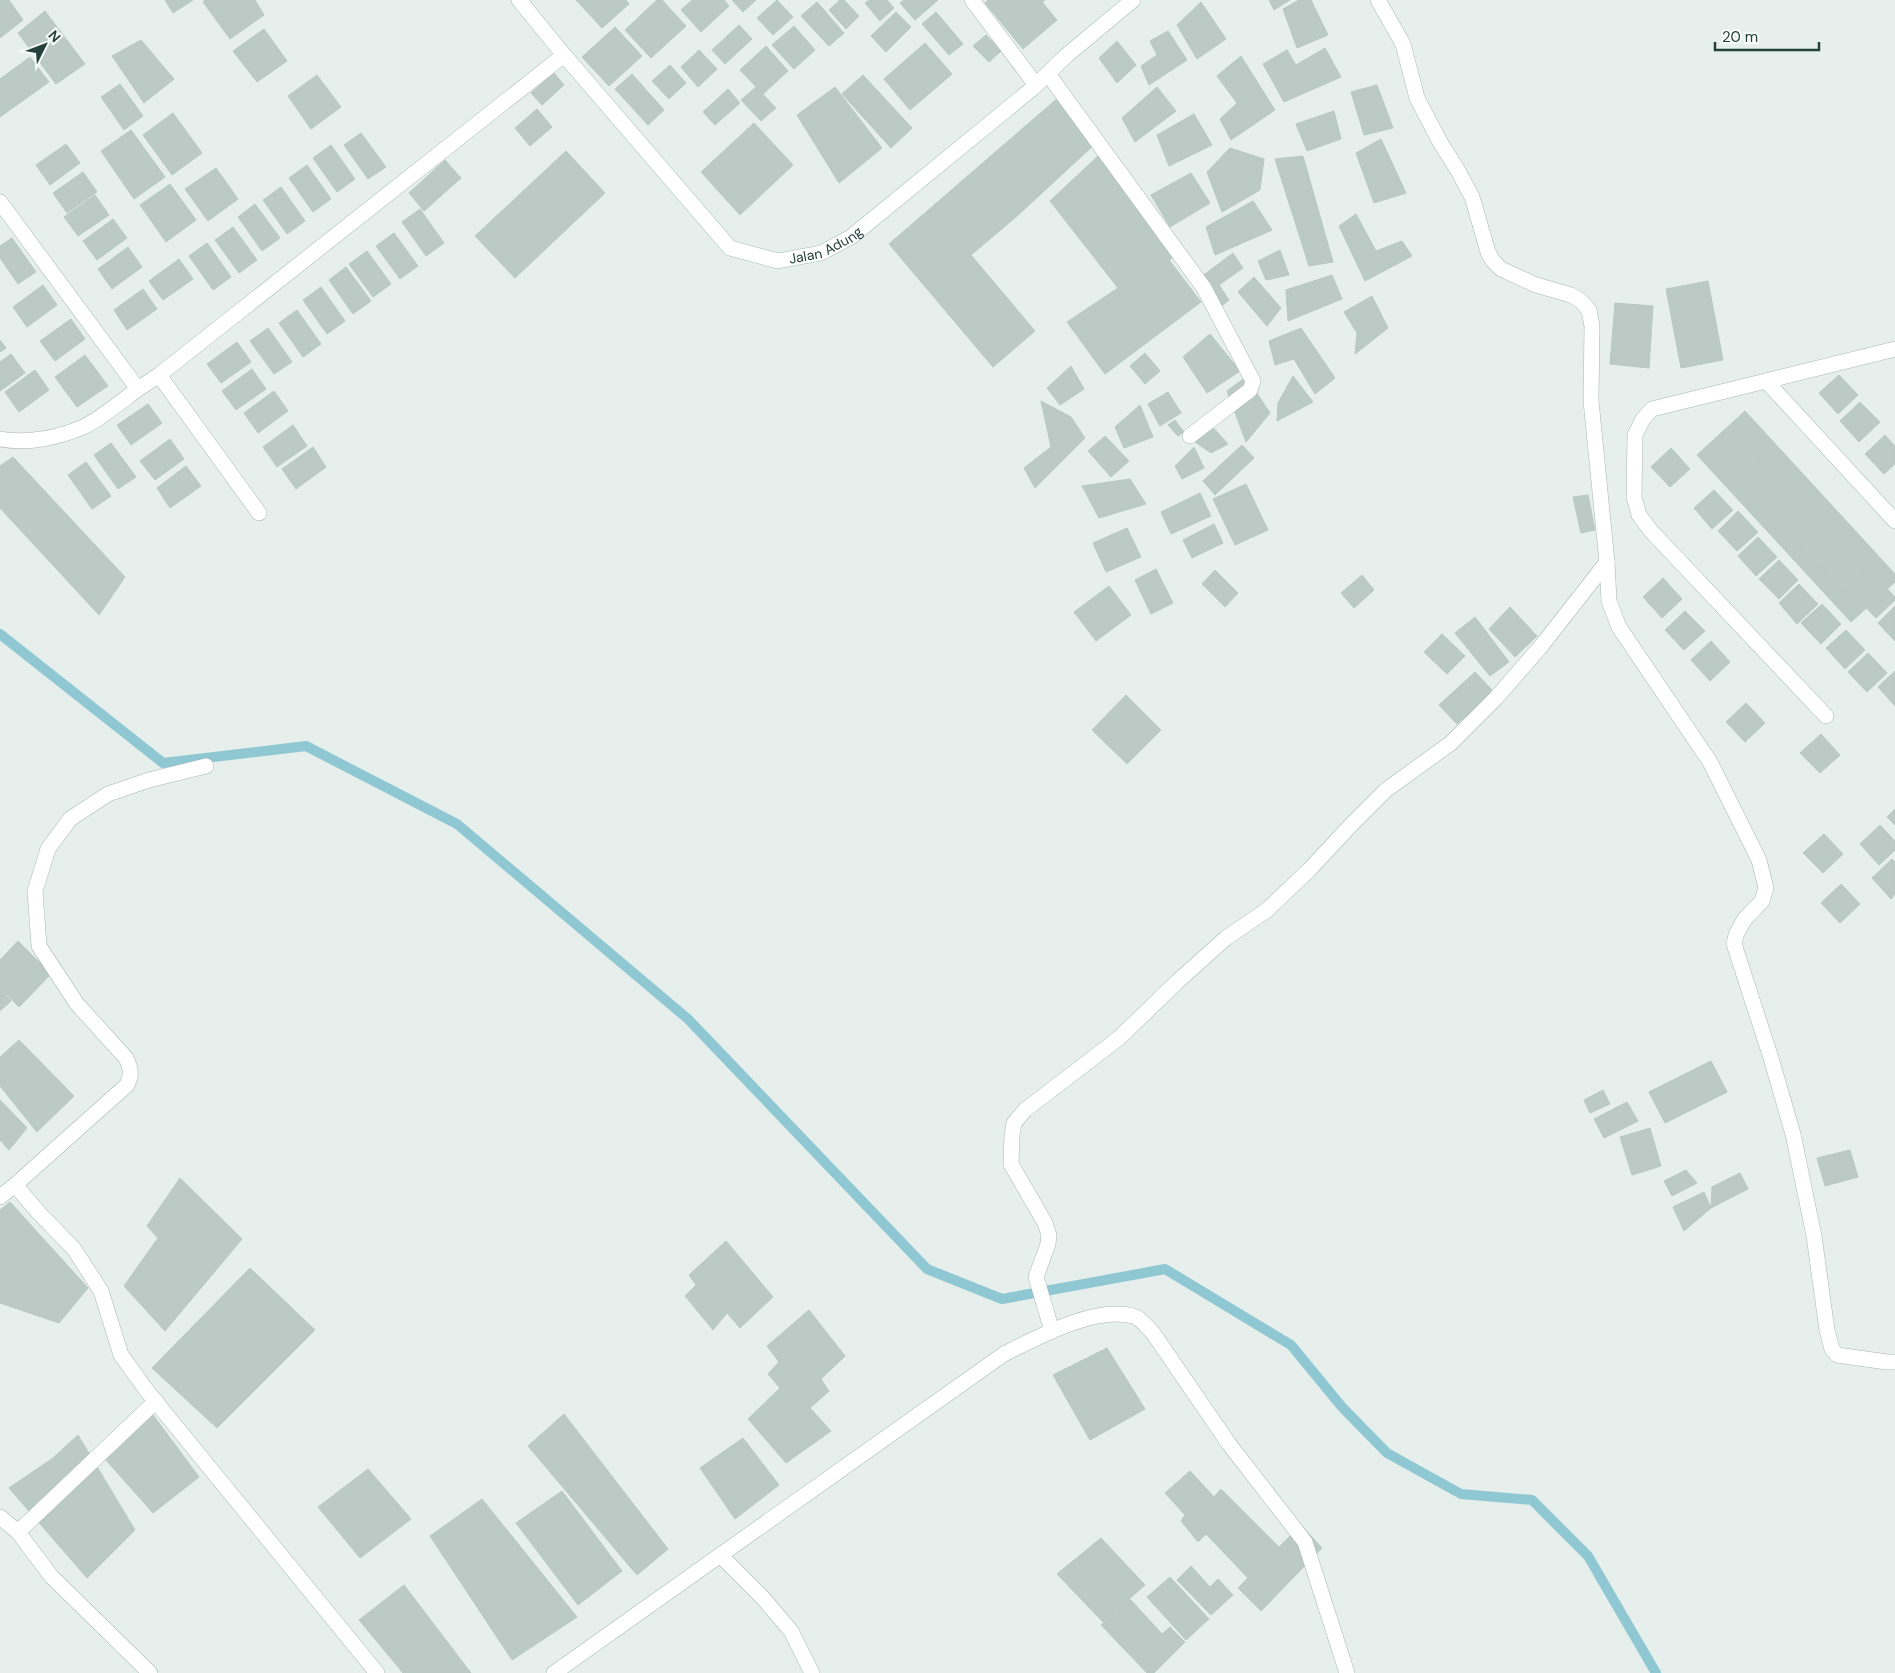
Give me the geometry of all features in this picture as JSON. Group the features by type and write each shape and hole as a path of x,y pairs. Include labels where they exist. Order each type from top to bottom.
{"street":[{"name":"Jalan Adung","path":"520,0 564,55 730,248 778,261 821,253 851,237 1036,85 1067,55 1133,0"},
{"path":"972,0 1036,85"},
{"path":"1378,0 1403,44 1417,98 1472,197 1488,252 1493,261 1501,269 1536,285 1571,295 1581,301 1589,310 1592,326 1591,401 1607,562 1609,601 1619,627 1710,762 1759,860 1766,888 1762,901 1744,920 1736,935 1734,944 1771,1058 1793,1134 1814,1236 1827,1330 1832,1349 1837,1355 1895,1362"},
{"path":"0,439 9,441 44,439 84,426 158,375 564,55"},
{"path":"1048,74 1204,288 1253,382 1250,390 1190,436"},
{"path":"1,205 138,389"},
{"path":"1826,716 1651,531 1639,515 1634,497 1635,435 1643,419 1652,409 1895,349"},
{"path":"158,375 259,513"},
{"path":"1766,380 1895,521"},
{"path":"1050,1325 1036,1277 1048,1244 1049,1235 1045,1223 1011,1164 1014,1123 1026,1110 1119,1038 1226,938 1268,910 1386,790 1451,743 1496,698 1542,645 1607,562"},
{"path":"0,1197 113,1098 127,1085 131,1077 130,1067 126,1058 78,1004 39,946 36,891 48,849 70,819 108,794 149,780 206,766"},
{"path":"15,1185 39,1213 74,1248 101,1291 121,1355 156,1401 377,1673"},
{"path":"554,1673 1004,1354 1050,1325 1099,1314 1118,1314 1137,1318 1152,1333 1229,1444 1305,1542 1347,1673"},
{"path":"18,1532 156,1401"},
{"path":"0,1517 18,1532 51,1576 150,1673"},
{"path":"720,1555 763,1598 791,1631 812,1673"}],"building":[{"path":"0,0 9,0 23,20 0,38"},
{"path":"165,0 193,0 173,13"},
{"path":"205,0 255,0 264,15 230,39 203,2"},
{"path":"576,0 626,0 629,4 602,28"},
{"path":"657,0 662,0 686,26 651,58 625,30"},
{"path":"692,0 724,0 729,6 701,32 681,10"},
{"path":"732,0 756,0 743,12"},
{"path":"777,0 793,17 773,35 757,18"},
{"path":"840,0 844,0 859,16 846,29 829,10"},
{"path":"869,0 887,0 894,8 880,21 865,3"},
{"path":"904,0 938,0 915,20 900,3"},
{"path":"988,0 1045,0 1042,2 1057,20 1023,49 985,3"},
{"path":"1269,0 1290,0 1274,10"},
{"path":"1299,0 1311,0 1328,35 1297,48 1283,9"},
{"path":"817,2 844,33 829,46 801,16"},
{"path":"1201,2 1226,39 1197,59 1177,25"},
{"path":"45,11 85,64 56,84 18,33"},
{"path":"896,12 911,27 886,52 871,36"},
{"path":"936,12 963,44 949,55 922,24"},
{"path":"739,25 752,39 725,64 712,50"},
{"path":"794,26 815,50 794,69 772,45"},
{"path":"615,27 642,56 609,86 582,57"},
{"path":"264,29 287,61 257,82 233,51"},
{"path":"1168,31 1187,60 1149,85 1141,66 1157,55 1150,41"},
{"path":"986,35 1001,51 989,62 973,46"},
{"path":"141,40 174,79 144,103 112,56"},
{"path":"1117,41 1136,65 1117,83 1099,58"},
{"path":"925,43 952,74 910,110 884,79"},
{"path":"766,46 788,71 763,94 740,70"},
{"path":"1325,48 1341,77 1284,102 1263,64 1287,50 1296,65"},
{"path":"699,50 717,69 698,87 681,67"},
{"path":"1241,56 1275,110 1231,140 1220,119 1237,103 1217,76"},
{"path":"30,57 49,82 0,117 0,79"},
{"path":"670,65 686,83 669,99 652,81"},
{"path":"554,73 564,85 542,105 531,93"},
{"path":"632,74 664,110 648,125 615,89"},
{"path":"317,75 341,107 311,129 288,96"},
{"path":"863,75 912,128 891,148 842,94"},
{"path":"120,84 143,116 124,130 101,97"},
{"path":"1377,85 1393,128 1364,135 1351,92"},
{"path":"756,87 776,108 761,121 741,100"},
{"path":"835,87 882,148 839,183 797,115"},
{"path":"1157,87 1176,111 1135,142 1122,118"},
{"path":"728,89 740,103 715,125 703,112"},
{"path":"1059,97 1095,144 1016,217 971,255 1035,331 993,367 889,244"},
{"path":"537,109 552,127 530,146 515,128"},
{"path":"1334,111 1341,139 1307,151 1296,124"},
{"path":"173,113 202,153 172,175 143,135"},
{"path":"1194,114 1212,145 1169,166 1157,135"},
{"path":"754,123 793,165 740,215 701,172"},
{"path":"131,130 165,177 134,199 101,151"},
{"path":"361,133 386,167 368,179 344,145"},
{"path":"1381,139 1406,193 1374,203 1356,153"},
{"path":"66,144 80,163 50,185 36,165"},
{"path":"331,145 355,179 337,192 313,158"},
{"path":"1230,148 1264,159 1260,190 1222,212 1207,172"},
{"path":"566,151 605,193 515,278 475,236"},
{"path":"1098,156 1177,255 1169,260 1201,302 1105,374 1067,322 1118,288 1050,201"},
{"path":"1303,156 1333,262 1309,266 1275,159"},
{"path":"445,160 461,178 424,211 409,193"},
{"path":"307,165 331,199 313,212 289,178"},
{"path":"216,168 238,199 208,221 185,189"},
{"path":"83,172 97,192 67,213 53,193"},
{"path":"1191,173 1210,203 1170,227 1151,195"},
{"path":"170,184 196,220 166,242 140,205"},
{"path":"281,187 305,221 287,234 263,200"},
{"path":"95,195 109,215 78,236 64,217"},
{"path":"1253,201 1272,230 1215,255 1206,227"},
{"path":"255,204 280,238 262,251 238,217"},
{"path":"420,209 444,243 426,256 402,222"},
{"path":"1356,214 1376,251 1402,241 1412,256 1365,281 1339,226"},
{"path":"113,219 127,238 97,260 83,241"},
{"path":"233,227 257,260 239,273 215,240"},
{"path":"394,233 418,266 400,279 376,246"},
{"path":"12,238 36,272 18,284 0,258 0,246"},
{"path":"207,243 231,277 213,290 189,256"},
{"path":"128,247 142,267 112,289 98,269"},
{"path":"1280,250 1289,275 1266,280 1258,261"},
{"path":"367,251 391,284 373,297 349,264"},
{"path":"1233,253 1243,268 1219,285 1229,300 1219,308 1201,277"},
{"path":"179,259 193,279 163,300 149,281"},
{"path":"346,267 371,301 353,314 329,280"},
{"path":"1332,275 1342,299 1288,321 1286,290"},
{"path":"1254,277 1281,308 1267,326 1238,292"},
{"path":"1708,281 1723,360 1681,368 1666,289"},
{"path":"43,285 57,305 27,327 13,307"},
{"path":"321,287 345,321 327,334 303,300"},
{"path":"143,289 157,309 127,330 114,310"},
{"path":"1372,296 1388,328 1355,354 1357,333 1344,312"},
{"path":"1615,303 1653,306 1649,368 1610,364"},
{"path":"297,310 321,344 303,357 279,323"},
{"path":"71,319 85,339 55,361 40,341"},
{"path":"268,328 292,362 274,374 250,341"},
{"path":"1301,328 1335,378 1315,394 1294,359 1275,365 1269,341"},
{"path":"1210,334 1240,371 1207,393 1183,357"},
{"path":"0,340 6,348 0,352"},
{"path":"237,342 251,362 221,383 207,364"},
{"path":"1145,353 1160,371 1145,384 1130,366"},
{"path":"11,354 25,373 0,391 0,362"},
{"path":"85,355 108,386 77,407 55,377"},
{"path":"1071,366 1084,389 1060,405 1047,388"},
{"path":"252,369 266,389 236,410 222,391"},
{"path":"35,370 49,390 19,412 5,392"},
{"path":"1839,375 1858,395 1838,414 1819,393"},
{"path":"1293,376 1313,402 1277,421 1278,403"},
{"path":"1246,377 1270,413 1246,442 1227,391"},
{"path":"274,391 288,411 258,433 244,413"},
{"path":"1168,392 1181,413 1160,426 1148,404"},
{"path":"1041,401 1071,417 1085,438 1035,488 1024,468 1051,447"},
{"path":"1860,402 1880,422 1859,442 1840,421"},
{"path":"148,404 162,423 131,445 117,425"},
{"path":"1140,405 1153,437 1124,448 1115,427"},
{"path":"1745,411 1895,574 1895,582 1851,622 1697,455"},
{"path":"1175,420 1184,432 1178,436 1168,425"},
{"path":"1208,422 1228,444 1211,453 1195,442"},
{"path":"293,425 307,446 277,467 263,447"},
{"path":"1885,435 1895,446 1895,464 1884,474 1865,454"},
{"path":"1105,436 1129,461 1111,477 1088,451"},
{"path":"1741,438 1760,459 1740,478 1721,457"},
{"path":"170,439 184,459 155,480 140,461"},
{"path":"111,443 136,477 118,489 94,455"},
{"path":"1242,445 1254,458 1215,495 1203,481"},
{"path":"313,447 326,467 296,489 282,469"},
{"path":"1194,447 1204,468 1182,479 1175,466"},
{"path":"1671,448 1690,469 1670,487 1651,467"},
{"path":"13,457 125,577 99,615 0,508 0,466"},
{"path":"86,462 111,496 92,509 68,475"},
{"path":"1767,465 1786,485 1766,504 1747,484"},
{"path":"186,466 201,486 170,508 157,488"},
{"path":"1130,479 1146,504 1099,518 1082,486"},
{"path":"1246,484 1268,530 1235,545 1213,499"},
{"path":"1714,490 1733,510 1712,529 1694,508"},
{"path":"1200,493 1211,516 1171,534 1161,512"},
{"path":"1795,494 1814,515 1793,534 1774,513"},
{"path":"1588,495 1595,530 1581,533 1573,497"},
{"path":"1738,511 1758,532 1737,551 1718,531"},
{"path":"1214,524 1223,543 1192,558 1183,540"},
{"path":"1127,528 1141,557 1106,572 1093,543"},
{"path":"1820,529 1839,549 1819,568 1800,548"},
{"path":"1758,537 1777,557 1756,576 1738,556"},
{"path":"1845,553 1864,574 1843,593 1824,572"},
{"path":"1779,560 1798,580 1779,599 1759,579"},
{"path":"1156,569 1173,603 1151,614 1135,580"},
{"path":"1215,570 1238,593 1225,607 1202,584"},
{"path":"1362,575 1374,590 1354,608 1341,593"},
{"path":"1663,578 1682,599 1662,618 1643,597"},
{"path":"1877,578 1895,597 1895,600 1876,618 1857,598"},
{"path":"1799,584 1818,604 1797,624 1779,603"},
{"path":"1109,586 1131,615 1096,641 1074,612"},
{"path":"1822,604 1841,624 1821,644 1801,623"},
{"path":"1895,606 1895,641 1878,623"},
{"path":"1510,607 1537,636 1515,657 1489,629"},
{"path":"1685,611 1705,631 1684,650 1665,630"},
{"path":"1475,617 1509,662 1490,676 1455,633"},
{"path":"1846,630 1865,650 1845,669 1826,648"},
{"path":"1442,634 1465,656 1447,674 1424,652"},
{"path":"1711,641 1730,662 1710,681 1691,660"},
{"path":"1868,653 1887,673 1867,692 1848,672"},
{"path":"1895,671 1895,706 1878,687"},
{"path":"1475,672 1493,691 1457,724 1439,705"},
{"path":"1126,695 1161,730 1127,764 1092,730"},
{"path":"1746,703 1765,723 1745,742 1726,722"},
{"path":"1821,734 1840,755 1820,773 1800,753"},
{"path":"1895,809 1895,825 1887,817"},
{"path":"1880,825 1895,841 1895,850 1879,865 1860,844"},
{"path":"1824,834 1843,854 1823,873 1803,853"},
{"path":"1892,859 1895,862 1895,894 1891,899 1872,878"},
{"path":"1841,884 1860,904 1840,923 1821,903"},
{"path":"18,941 51,974 19,1007 0,988 0,960"},
{"path":"0,989 11,1001 0,1011"},
{"path":"19,1040 74,1096 37,1132 0,1086 0,1057"},
{"path":"1711,1061 1727,1092 1665,1123 1649,1092"},
{"path":"1603,1090 1610,1104 1590,1113 1584,1100"},
{"path":"0,1100 27,1128 9,1150 0,1140"},
{"path":"1627,1102 1638,1121 1604,1138 1594,1119"},
{"path":"1650,1128 1661,1166 1632,1175 1620,1137"},
{"path":"1850,1150 1858,1177 1825,1186 1817,1158"},
{"path":"1686,1170 1697,1183 1672,1196 1664,1181"},
{"path":"1740,1173 1748,1189 1711,1208 1712,1187"},
{"path":"180,1178 242,1239 165,1331 124,1286 158,1238 147,1226"},
{"path":"1704,1192 1711,1208 1684,1231 1673,1207"},
{"path":"10,1202 88,1288 59,1323 0,1303 0,1210"},
{"path":"726,1241 773,1297 740,1328 727,1313 713,1330 685,1296 696,1285 689,1275"},
{"path":"250,1268 315,1330 217,1428 152,1368"},
{"path":"809,1310 845,1356 821,1379 829,1391 810,1408 831,1431 786,1463 748,1419 780,1388 768,1374 779,1362 767,1346"},
{"path":"1107,1348 1145,1409 1090,1440 1053,1375"},
{"path":"564,1414 668,1549 637,1575 528,1446"},
{"path":"153,1415 199,1477 153,1513 106,1460"},
{"path":"78,1435 135,1530 87,1578 9,1488 53,1458"},
{"path":"743,1438 779,1485 735,1519 700,1468"},
{"path":"368,1469 411,1519 360,1558 318,1507"},
{"path":"1190,1471 1214,1497 1221,1489 1279,1547 1248,1578 1206,1534 1198,1542 1181,1521 1185,1515 1165,1493"},
{"path":"562,1491 622,1571 578,1605 516,1523"},
{"path":"482,1499 577,1617 512,1660 430,1536"},
{"path":"1301,1525 1322,1548 1261,1611 1238,1588"},
{"path":"1101,1538 1145,1585 1103,1622 1057,1574"},
{"path":"1191,1566 1210,1587 1218,1579 1233,1595 1211,1615 1177,1580"},
{"path":"1170,1577 1209,1619 1186,1640 1147,1597"},
{"path":"404,1585 471,1673 403,1673 359,1620"},
{"path":"1130,1599 1162,1634 1170,1627 1185,1642 1154,1673 1147,1673 1101,1625"}],"waterway":[{"path":"0,634 163,763 306,746 457,824 688,1019 927,1269 1002,1299 1165,1269 1291,1345 1342,1407 1387,1453 1461,1494 1532,1500 1588,1556 1656,1673"}]}
